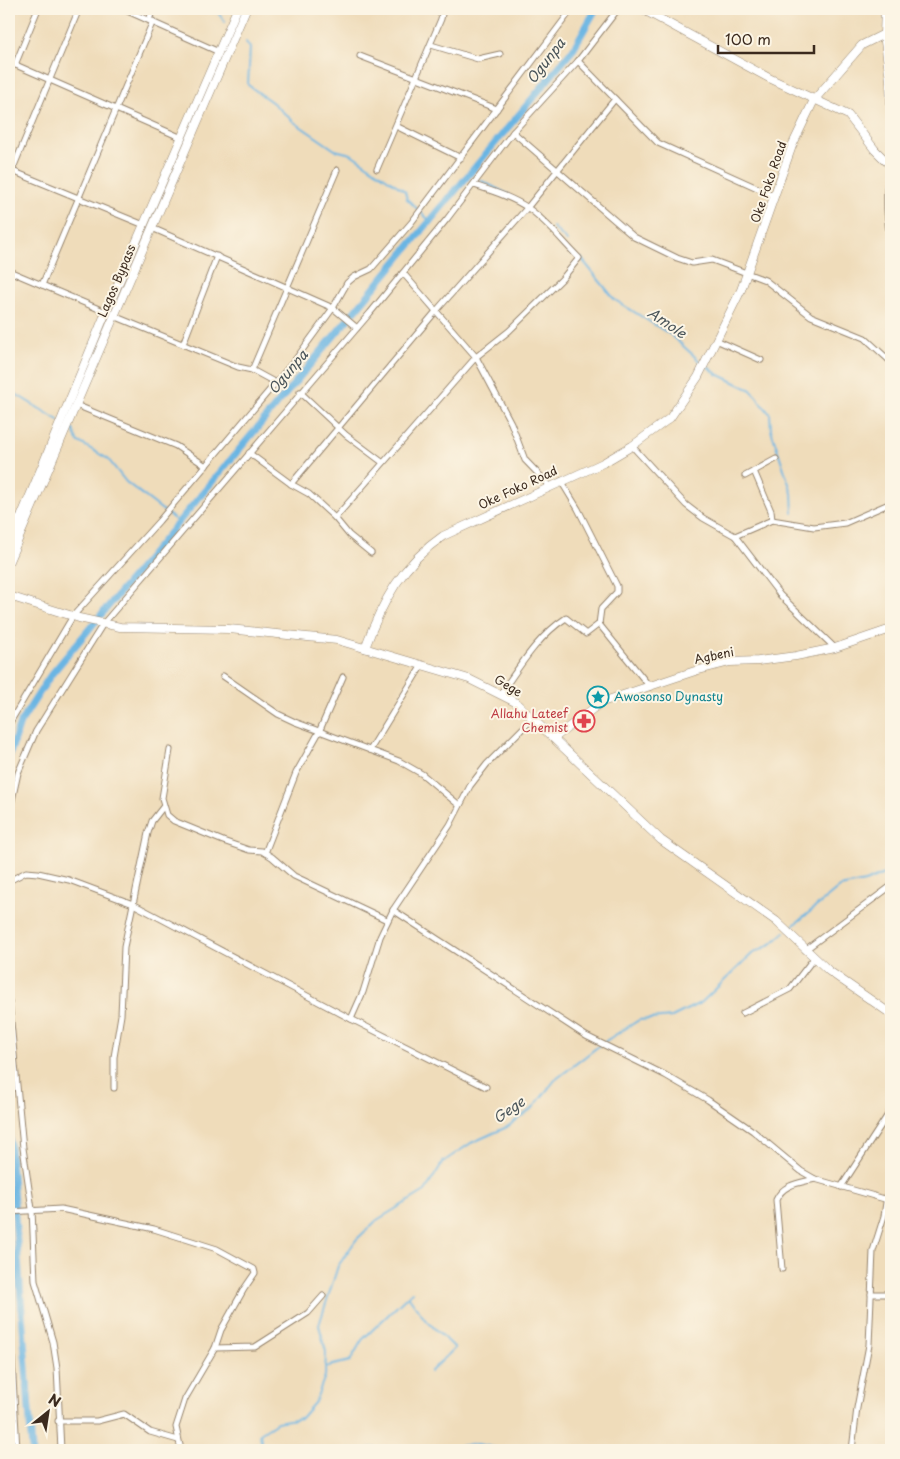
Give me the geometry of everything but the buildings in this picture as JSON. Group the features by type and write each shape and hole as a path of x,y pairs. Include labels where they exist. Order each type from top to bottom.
{"street":[{"path":"9,70 38,9"},
{"path":"9,178 10,170 79,9"},
{"path":"123,9 219,52"},
{"path":"42,285 116,110 151,20 153,9"},
{"name":"Lagos Bypass","path":"9,561 114,316 182,138 237,9"},
{"name":"Lagos Bypass","path":"9,546 106,312 148,226 246,9"},
{"path":"377,169 418,78 441,19 442,14 435,9"},
{"path":"9,724 76,617 276,383 334,309 347,283 354,277 371,269 411,223 572,9"},
{"path":"9,814 18,773 36,731 102,624 403,273 514,132 578,61 618,9"},
{"path":"642,9 656,12 769,78 848,115 875,150 891,166"},
{"path":"885,9 884,34 890,80 891,112"},
{"name":"Oke Foko Road","path":"365,648 379,612 394,584 428,546 442,536 603,463 632,446 670,418 681,405 702,369 748,273 792,146 814,100 862,45 884,34"},
{"path":"431,45 478,58 500,54"},
{"path":"360,56 497,109"},
{"path":"578,61 658,143 775,196"},
{"path":"11,63 48,82 182,138"},
{"path":"291,484 437,310 527,208 615,99"},
{"path":"396,126 461,158"},
{"path":"514,132 616,223 654,249 692,263 712,260 765,280 811,316 865,338 891,362"},
{"path":"10,170 148,226 286,287 334,309 355,327"},
{"path":"252,370 337,170"},
{"path":"891,176 888,178 886,194 886,217 891,245"},
{"path":"335,518 382,462 476,357 509,331 562,280 579,258 552,229 527,208 500,194 474,185"},
{"path":"183,344 216,256"},
{"path":"9,271 106,312"},
{"path":"403,273 476,357 511,423 525,460 550,486"},
{"path":"114,316 238,367 252,370 276,383"},
{"path":"716,340 761,360"},
{"path":"300,392 346,434 382,462"},
{"path":"76,405 176,446 206,466"},
{"path":"632,446 686,504 703,518 735,536 780,595 835,648"},
{"path":"249,453 291,484 309,494 335,518 349,535 372,553"},
{"path":"745,476 776,459"},
{"path":"754,471 771,511 772,520"},
{"path":"500,693 528,655 559,622 566,618 586,634 599,624 601,609 616,592 617,586 578,509 561,481"},
{"path":"735,536 772,520 814,527 845,523 891,503"},
{"path":"9,514 20,521"},
{"name":"Gege","path":"9,596 76,617 120,627 229,629 313,636 365,648 469,679 500,693 533,718 661,840 776,922 814,958 891,1014"},
{"path":"599,624 650,687"},
{"name":"Agbeni","path":"554,738 575,720 602,702 695,670 730,662 758,661 796,656 835,648 891,629"},
{"path":"370,750 422,665"},
{"path":"223,676 278,714 319,732 370,750 422,774 459,805"},
{"path":"265,853 296,773 319,732 343,677"},
{"path":"351,1019 363,992 387,920 393,910 450,825 470,786 487,764 533,718"},
{"path":"170,750 164,782 163,807 167,815 174,821 222,841 265,853 294,876 387,920"},
{"path":"114,1088 114,1057 121,1015 124,947 148,833 152,821 163,807"},
{"path":"9,881 26,872 38,873 69,880 133,904 351,1019 486,1087"},
{"path":"805,950 891,886"},
{"path":"393,910 602,1046 665,1075 708,1100 753,1131 802,1171 815,1178 841,1187 888,1200"},
{"path":"742,1014 790,989 814,958"},
{"path":"9,1001 23,1148 32,1209 35,1281 53,1342 57,1368 58,1421 61,1450"},
{"path":"841,1187 891,1110"},
{"path":"852,1450 857,1408 869,1345 873,1251 888,1200 891,1169"},
{"path":"782,1269 776,1200 778,1194 788,1186 815,1178"},
{"path":"9,1212 32,1209 61,1209 154,1229 217,1249 252,1267 255,1273 221,1330 215,1348 191,1388 180,1413 176,1427 181,1450"},
{"path":"871,1294 891,1294"},
{"path":"215,1348 255,1347 308,1312 323,1296"},
{"path":"9,1305 18,1450"},
{"path":"58,1421 97,1420 124,1414 150,1432 178,1440"}],"waterway":[{"path":"215,9 225,22"},
{"name":"Ogunpa","path":"9,757 20,723 50,676 572,51 596,9"},
{"path":"246,42 250,48 248,85 273,103 294,122 335,150 351,154 405,191 407,199 430,221"},
{"name":"Amole","path":"480,180 509,195"},
{"name":"Amole","path":"553,227 567,241"},
{"name":"Amole","path":"581,258 615,300 671,335 703,364"},
{"name":"Amole","path":"707,366 717,374 751,390 770,414 771,430 792,493 793,513"},
{"path":"9,390 58,420"},
{"path":"68,426 73,429 77,441 108,459 126,482 178,522"},
{"name":"Gege","path":"789,929 840,887 865,882 891,871"},
{"name":"Gege","path":"604,1042 639,1020 672,1017 702,1002 752,954 771,944 785,932"},
{"name":"Gege","path":"262,1450 260,1433 277,1422 301,1418 315,1402 325,1376 326,1352 319,1325 338,1266 356,1240 377,1220 425,1191 443,1162 471,1143 507,1127 533,1108 555,1080 600,1045"},
{"name":"Ogunpa","path":"9,1133 32,1450"},
{"path":"325,1367 350,1361 362,1340 412,1292"},
{"path":"409,1297 424,1318 455,1348 430,1372"},
{"path":"368,1450 369,1448 444,1448 477,1444 506,1450"}],"place":[{"name":"Awosonso Dynasty","path":"598,697"},
{"name":"Allahu Lateef Chemist","path":"584,721"}]}
